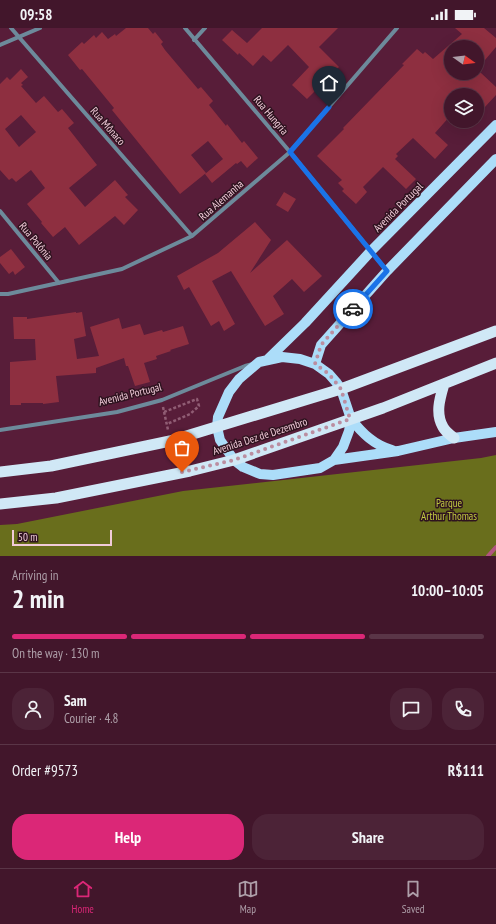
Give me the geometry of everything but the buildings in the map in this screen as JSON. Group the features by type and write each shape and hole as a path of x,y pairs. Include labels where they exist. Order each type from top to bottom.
{"highway":[{"name":"Avenida Dez de Dezembro","path":"0,472 51,466 170,441 341,389 496,331"},
{"name":"Avenida Dez de Dezembro","path":"0,504 56,498 190,471 234,460 383,408 496,363"},
{"path":"444,384 440,401 439,416 443,428 454,438"}],"main road":[{"name":"Avenida Portugal","path":"263,361 305,323 371,251 496,124"},
{"path":"315,364 321,345 387,271 496,159"},
{"path":"334,460 343,446 349,431 350,419 341,389 329,374 315,364 300,359 282,356 263,361 239,379 229,392 218,417 217,427 220,440 234,460 243,468 260,474 273,475 320,468 334,460 398,451 454,438 496,432"},
{"path":"350,419 360,431 381,447 398,451"}],"street":[{"name":"Rua Mônaco","path":"11,28 192,236"},
{"path":"0,45 40,28"},
{"name":"Rua Hungria","path":"185,28 290,152 387,271"},
{"path":"194,40 206,28"},
{"name":"Rua Alemanha","path":"0,294 8,294 122,269 192,236 290,152 397,28"},
{"name":"Rua Polônia","path":"0,212 59,283"},
{"name":"Avenida Portugal","path":"0,430 117,412 162,400 245,366 263,361"}],"path":[{"path":"197,399 200,406 190,414 167,424 164,412 197,399"}],"green space":[{"name":"Parque Arthur Thomas","path":"496,455 496,556 0,556 0,525 17,524 183,491 481,458"}],"waterway":[{"path":"488,556 496,547"}],"way so far":[{"path":"182,472 234,460 350,419 341,389 329,374 315,364 321,345 353,309"}],"route":[{"path":"329,107 290,152 387,271 353,309"}]}
